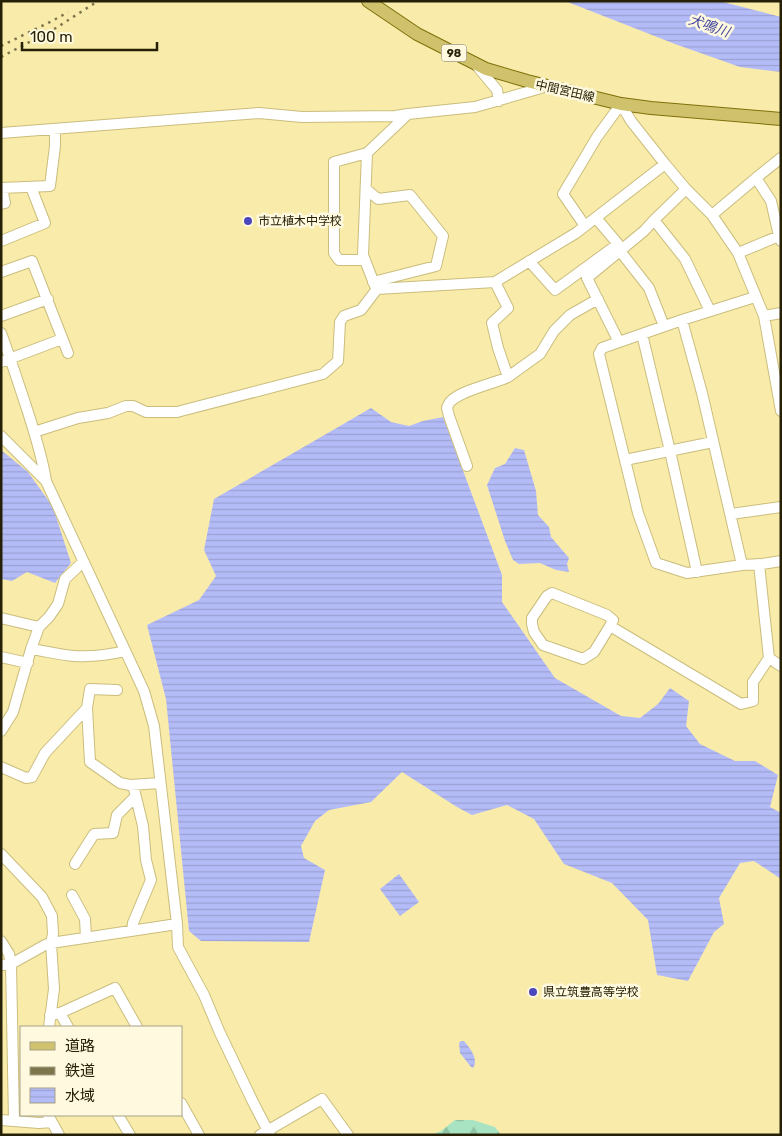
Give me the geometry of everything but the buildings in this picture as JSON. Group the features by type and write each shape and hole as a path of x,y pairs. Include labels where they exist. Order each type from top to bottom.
{"main road":[{"name":"中間宮田線","path":"368,1 417,34 494,72 527,82 621,104 679,111 781,119"}],"street":[{"path":"474,63 497,90 499,100"},
{"path":"1,133 233,114 259,113 302,117 396,116 475,107 548,86"},
{"path":"585,226 563,194 597,137 621,104 631,121 665,164 712,215 738,253 764,316 777,365 781,411"},
{"path":"365,260 339,260 334,253 334,162 367,154 408,114"},
{"path":"1,204 6,203 1,188 50,186 55,129"},
{"path":"367,154 363,255 375,286"},
{"path":"712,215 781,158"},
{"path":"375,286 495,282 576,234 665,164"},
{"path":"738,253 780,239 771,201 756,178"},
{"path":"1,241 45,223 31,187"},
{"path":"34,432 78,418 108,413 126,406 133,406 146,412 177,412 323,374 338,361 340,322 344,316 361,310 375,286 436,266 444,236 410,195 378,199 366,188"},
{"path":"619,342 588,278 644,231 686,189"},
{"path":"529,261 555,290 618,244 596,218"},
{"path":"654,220 685,259 710,311"},
{"path":"620,251 649,288 664,326"},
{"path":"1,272 32,261 68,353"},
{"path":"495,282 508,308 492,323 508,377"},
{"path":"755,296 602,348 599,354 638,513 656,562 687,573 781,561"},
{"path":"1,316 48,299"},
{"path":"468,466 449,416 447,408 451,401 466,392 499,382 508,377 540,354 554,331 570,315 598,299"},
{"path":"764,316 781,313"},
{"path":"682,320 742,565"},
{"path":"1,333 6,361 34,432 46,481 144,691 154,726 178,947 204,995 266,1133 322,1099 348,1135"},
{"path":"642,334 697,572"},
{"path":"6,361 62,339"},
{"path":"1,436 46,481"},
{"path":"624,460 713,442"},
{"path":"731,514 781,507"},
{"path":"1,731 13,712 39,627 58,604 65,579 83,562"},
{"path":"610,626 741,704 753,701 753,682 769,658 760,564"},
{"path":"552,593 607,615 612,620 610,626 594,652 583,659 543,645 534,632 532,618 547,596 552,593"},
{"path":"1,618 39,627"},
{"path":"31,649 72,656 125,651"},
{"path":"1,657 28,663"},
{"path":"769,658 781,666"},
{"path":"116,690 90,689 87,708 90,762 120,783 133,785 160,783"},
{"path":"1,767 26,778 32,777 45,753 87,708"},
{"path":"132,931 133,923 151,880 146,860 143,826 133,785"},
{"path":"75,864 94,834 114,833 117,815 135,797"},
{"path":"1,854 42,897 52,916 53,934 51,943 55,1014 49,1026"},
{"path":"72,895 85,919 86,938"},
{"path":"6,965 51,943 177,924"},
{"path":"1,941 9,954 6,965 14,1121"},
{"path":"55,1014 115,988 136,1026"},
{"path":"55,1014 67,1026"},
{"path":"182,1105 200,1135"},
{"path":"119,1116 130,1135"},
{"path":"1,1120 39,1124 50,1118 60,1135"}],"green space":[{"path":"455,1120 473,1120 495,1127 501,1135 431,1135 441,1131"}],"water":[{"name":"犬鳴川","path":"565,1 719,1 781,17 781,72 740,67"},
{"path":"371,408 391,422 409,426 443,417 502,575 502,602 555,678 621,716 640,718 658,704 670,688 689,701 686,726 700,744 735,761 755,761 778,775 770,807 781,813 781,879 754,861 740,863 719,898 724,924 714,932 688,981 657,975 648,920 612,883 564,864 534,819 507,805 472,815 402,772 371,802 329,810 315,821 301,846 304,858 325,870 309,942 201,941 189,931 166,699 147,625 199,600 216,576 204,550 214,499"},
{"path":"515,448 524,450 536,491 538,515 549,527 551,537 569,558 567,564 569,572 556,570 540,563 519,564 513,560 487,485 495,468 505,464"},
{"path":"1,450 28,472 53,507 71,563 55,583 27,572 12,581 1,579"},
{"path":"399,874 419,902 400,916 380,889"},
{"path":"464,1041 473,1054 475,1065 473,1068 460,1053 459,1043"}],"railway":[{"path":"1,57 56,28 98,1"},
{"path":"1,46 68,12"}],"place":[{"name":"市立植木中学校","path":"248,221"},
{"name":"県立筑豊高等学校","path":"533,992"}]}
